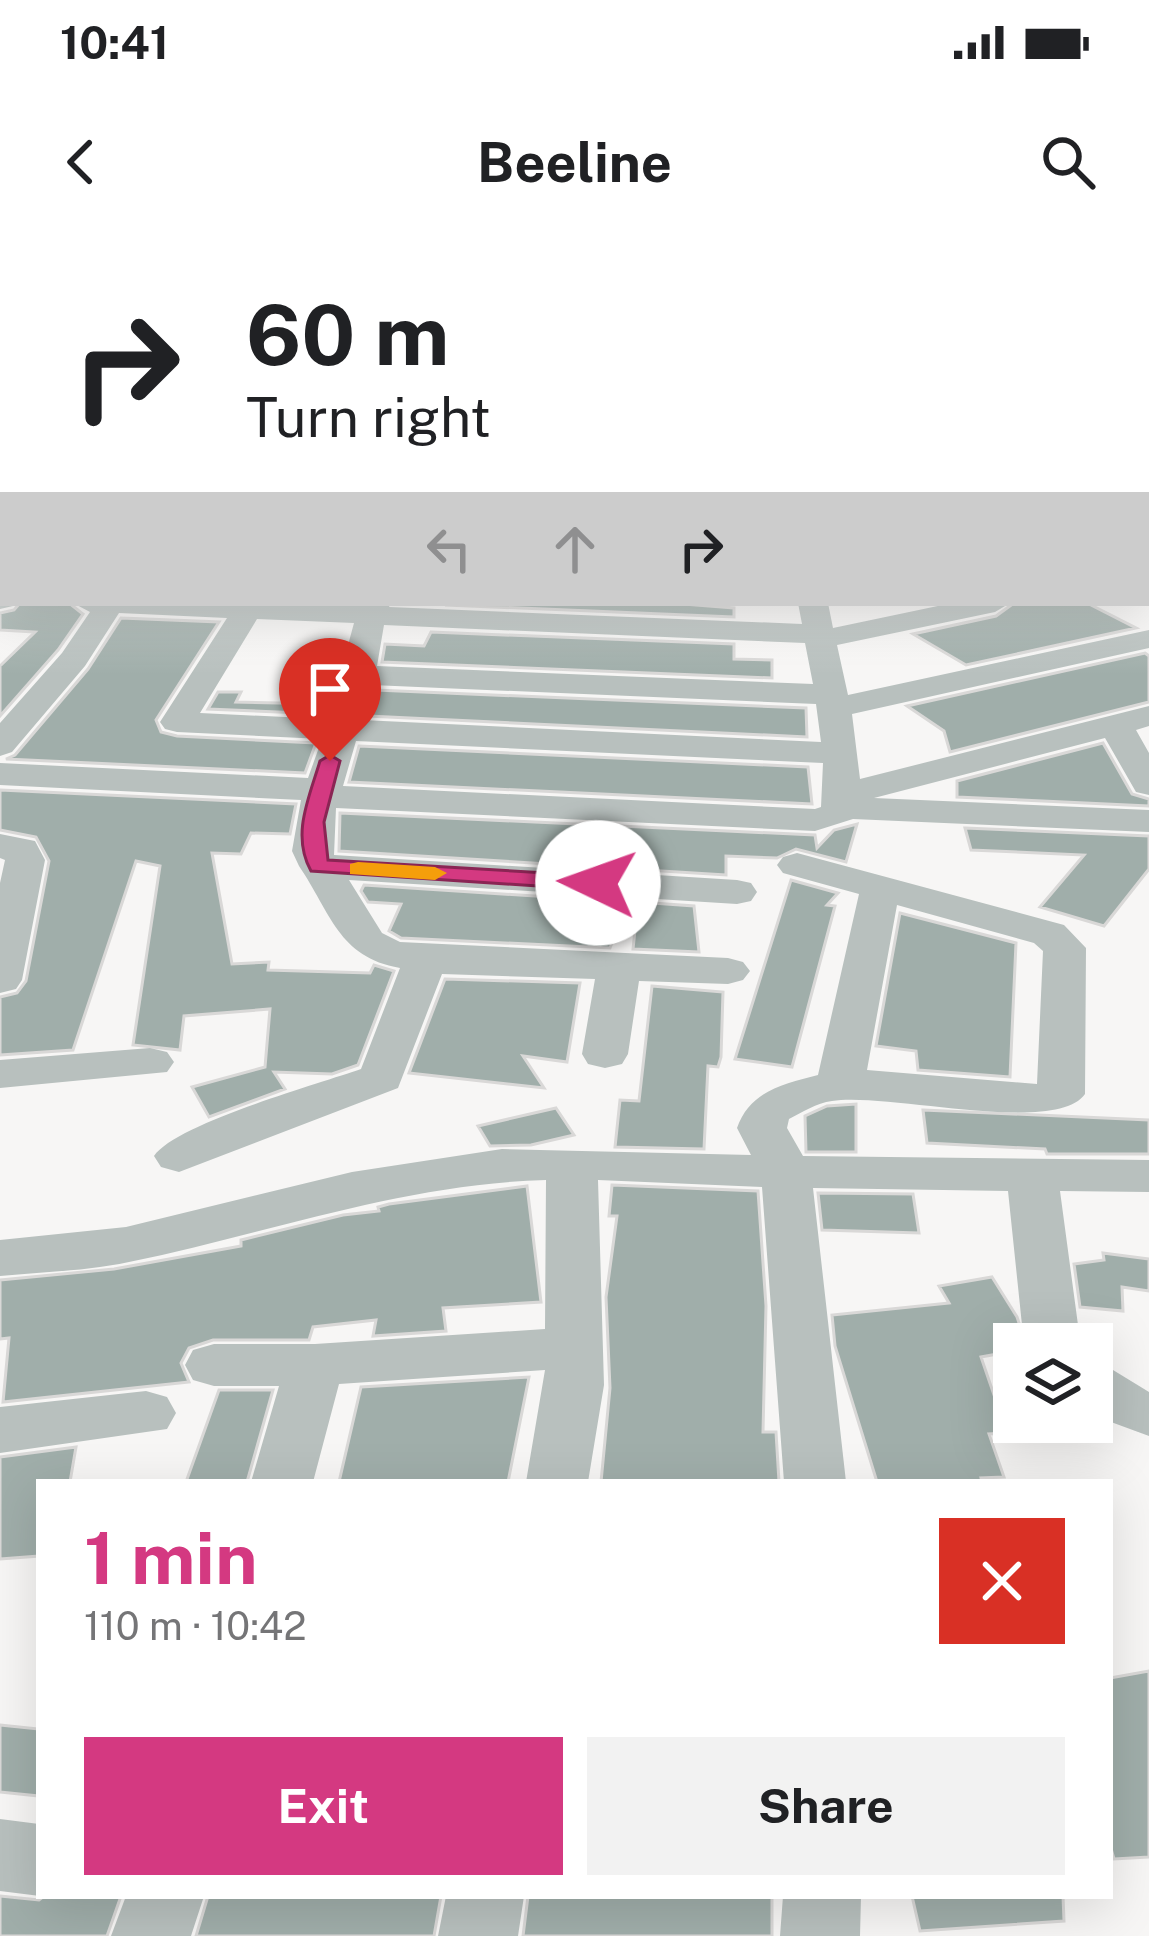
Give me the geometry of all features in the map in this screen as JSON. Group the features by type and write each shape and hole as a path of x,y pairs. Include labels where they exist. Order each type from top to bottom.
{"street":[{"path":"0,745 74,659 109,606"},
{"path":"165,606 816,625 971,606"},
{"path":"248,609 177,722 840,753"},
{"path":"374,609 359,674 320,793 312,838 319,866 366,941 387,952 425,960 728,971"},
{"path":"0,774 815,820 838,814 843,801 840,753 816,625"},
{"path":"359,674 829,702 1149,639"},
{"path":"843,801 1132,720 1149,784"},
{"path":"843,801 1149,821"},
{"path":"0,845 21,849 25,860 2,964"},
{"path":"797,865 1059,940 1065,948 1061,1094 1048,1099 840,1084 802,1091 767,1112 762,1128 787,1172 815,1479"},
{"path":"319,866 737,892"},
{"path":"840,1084 880,889"},
{"path":"179,1156 226,1133 381,1078 425,960"},
{"path":"604,1054 620,967"},
{"path":"0,1074 149,1062"},
{"path":"558,1479 574,1385 572,1163"},
{"path":"0,1258 126,1245 313,1197 430,1174 572,1163 787,1172 1149,1177"},
{"path":"1032,1172 1051,1323"},
{"path":"214,1365 315,1365 571,1348"},
{"path":"283,1479 315,1365"},
{"path":"1113,1399 1149,1414"},
{"path":"0,1430 146,1413"},
{"path":"0,1855 36,1860"},
{"path":"152,1936 164,1899"},
{"path":"478,1936 484,1899"},
{"path":"820,1936 822,1899"}],"building":[{"path":"17,606 73,606 83,614 0,716 0,666 35,632 0,630 0,613"},
{"path":"469,606 709,606 734,608 734,617"},
{"path":"1010,606 1093,606 1136,628 966,665 913,634 996,616"},
{"path":"121,618 219,622 156,720 161,732 316,743 305,773 6,759 15,755 88,669"},
{"path":"431,632 734,644 734,659 772,660 772,678 382,662 385,644 424,646"},
{"path":"1145,653 1149,656 1149,702 950,752 944,731 907,706"},
{"path":"375,690 806,708 807,737 368,716"},
{"path":"218,692 241,692 236,702 327,704 325,714 208,709"},
{"path":"1103,743 1132,794 1149,799 1149,806 957,797 957,781"},
{"path":"359,746 808,767 812,804 349,782"},
{"path":"0,790 296,804 290,834 251,833 241,854 212,853 232,964 269,962 268,970 370,973 374,965 394,971 358,1065 332,1074 274,1072 285,1089 209,1117 192,1087 265,1067 270,1009 184,1016 180,1050 133,1045 160,866 136,861 73,1050 0,1055 0,997 17,993 26,981 49,861 36,837 0,830"},
{"path":"340,813 815,835 817,848 834,830 857,824 846,862 796,849 777,858 726,856 726,875 339,851"},
{"path":"965,828 1149,836 1149,869 1104,926 1040,907 1084,855 971,850"},
{"path":"791,880 838,893 827,905 835,906 792,1067 735,1059"},
{"path":"364,885 627,902 610,948 401,938 389,931 401,904 368,902 361,891"},
{"path":"638,902 694,906 699,952 633,949"},
{"path":"900,913 1016,943 1010,1077 918,1070 916,1051 876,1046"},
{"path":"445,979 580,983 567,1062 523,1056 544,1088 409,1073"},
{"path":"652,986 723,992 721,1057 718,1067 708,1066 704,1149 615,1147 620,1100 639,1101"},
{"path":"856,1104 856,1152 806,1152 805,1116 827,1106"},
{"path":"556,1108 574,1135 531,1145 490,1146 478,1126"},
{"path":"923,1110 1149,1120 1149,1154 1047,1154 1045,1149 927,1143"},
{"path":"612,1185 758,1191 766,1306 763,1432 776,1432 779,1479 601,1479 610,1388 606,1297 617,1216 609,1216"},
{"path":"527,1186 541,1302 443,1308 446,1331 373,1336 376,1320 313,1327 309,1340 213,1340 189,1348 181,1363 189,1382 3,1402 9,1338 0,1339 0,1280 114,1269 241,1246 241,1240 379,1211 378,1207 389,1204"},
{"path":"818,1193 913,1194 919,1233 822,1230"},
{"path":"1103,1253 1149,1259 1149,1291 1122,1287 1123,1311 1080,1307 1074,1264 1104,1260"},
{"path":"992,1277 1019,1323 993,1323 993,1355 981,1357 993,1392 993,1434 989,1434 1004,1477 876,1479 835,1346 832,1315 949,1303 939,1286"},
{"path":"529,1377 509,1479 340,1479 361,1387"},
{"path":"219,1390 273,1390 248,1479 187,1479"},
{"path":"76,1447 71,1479 36,1479 36,1556 0,1559 0,1457"},
{"path":"1149,1671 1149,1857 1113,1856 1113,1677"},
{"path":"0,1725 36,1729 36,1796 0,1792"},
{"path":"0,1896 120,1899 107,1936 0,1936"},
{"path":"207,1899 440,1899 434,1936 196,1936"},
{"path":"528,1899 772,1899 772,1936 523,1936"},
{"path":"913,1899 1063,1899 1064,1921 920,1931"}],"slow traffic":[{"path":"358,869 435,873"}],"route":[{"path":"330,761 313,822 312,851 319,866 598,883"}]}
